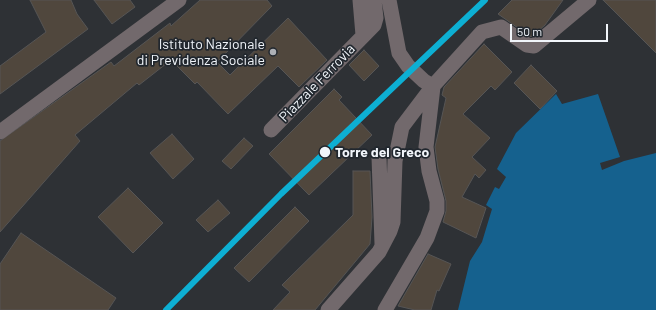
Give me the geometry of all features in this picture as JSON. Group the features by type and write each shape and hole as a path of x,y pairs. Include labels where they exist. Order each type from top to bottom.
{"street":[{"path":"0,132 179,0"},
{"name":"Piazzale Ferrovia","path":"360,0 363,35"},
{"name":"Piazzale Ferrovia","path":"271,130 376,22 374,0"},
{"path":"386,310 428,238 438,212 437,201 429,171 426,146 428,84 408,66 399,53 389,0"},
{"path":"328,310 379,252 390,231 393,222 395,161 402,127 428,84 482,32 501,27 527,45 534,46 584,1"},
{"path":"379,157 382,245"}],"water":[{"path":"556,94 562,104 598,94 620,157 600,163 602,170 624,161 656,153 656,310 458,310 470,261 482,242 492,209 486,205 495,187 499,189 506,177 497,169 516,133"}],"building":[{"path":"30,0 71,0 77,14 88,29 0,94 0,66 46,32"},
{"path":"94,0 130,0 135,7 112,24"},
{"path":"200,0 267,0 272,6 217,62 230,75 288,18 327,60 299,87 278,66 228,114 197,82 195,84 171,60 139,85 137,83 75,135 80,141 0,232 0,141 111,62 114,66 170,23 171,26"},
{"path":"512,0 563,0 545,25 531,37 498,14"},
{"path":"603,0 656,0 656,53"},
{"path":"484,44 512,72 495,90 491,86 463,114 490,138 472,157 486,170 479,178 475,174 462,197 486,208 476,238 443,222 446,211 446,201 438,169 435,147 446,98 442,95 444,87"},
{"path":"364,50 379,66 364,81 349,65"},
{"path":"531,65 557,91 540,109 514,83"},
{"path":"334,89 342,97 339,100 372,135 309,195 269,154"},
{"path":"172,134 194,159 173,179 150,153"},
{"path":"244,138 253,146 231,169 222,161"},
{"path":"353,171 370,171 372,217 370,244 315,310 273,310 290,292 282,285 353,215"},
{"path":"128,188 163,223 133,253 98,217"},
{"path":"218,200 230,213 208,232 196,220"},
{"path":"295,207 309,221 249,282 234,268"},
{"path":"21,233 116,298 108,310 0,310 0,264"},
{"path":"428,254 451,264 439,291 437,290 431,310 415,310 398,306"}],"transit line":[{"path":"166,310 281,194 485,0"}],"place":[{"name":"Istituto Nazionale di Previdenza Sociale","path":"273,52"},
{"name":"Torre del Greco","path":"325,152"}]}
